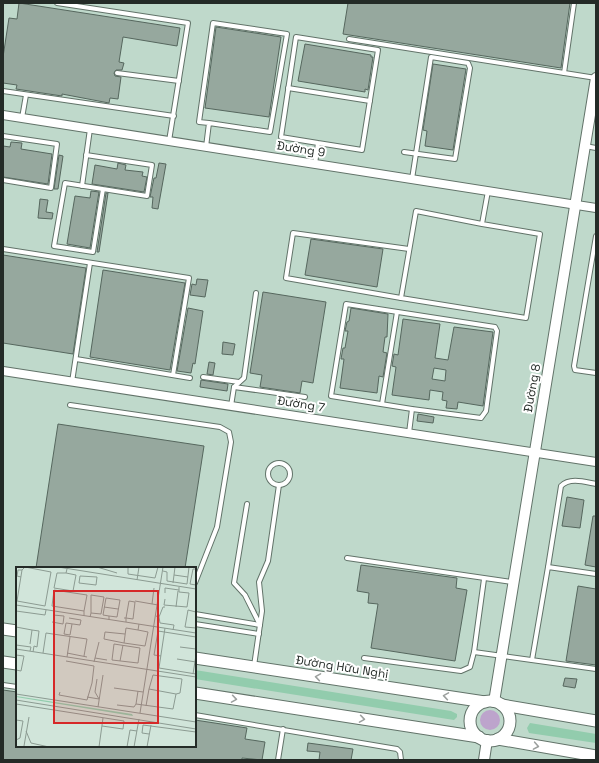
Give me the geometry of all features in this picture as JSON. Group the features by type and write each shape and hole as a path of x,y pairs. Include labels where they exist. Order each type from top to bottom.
{"main road":[{"path":"3,628 16,631"},
{"name":"Đường Hữu Nghị","path":"196,658 494,703 596,721"},
{"path":"3,662 16,664"},
{"path":"196,693 596,756"},
{"path":"494,703 507,711 510,723 507,731 488,739 473,730 471,718 474,710 494,703"}],"street":[{"name":"Đường 8","path":"494,703 512,582 596,78"},
{"name":"Đường 9","path":"3,115 596,208"},
{"name":"Đường 7","path":"3,371 596,462"},
{"path":"484,760 488,739"}],"lane":[{"path":"57,3 188,23 170,141"},
{"path":"564,73 574,3"},
{"path":"213,23 287,34 270,132 209,123 198,122 213,23"},
{"path":"296,37 378,50 362,150 281,137 288,88 296,37"},
{"path":"349,38 596,78"},
{"path":"404,152 416,154 455,159 470,68 468,63 431,57 416,154 412,179"},
{"path":"117,73 179,81"},
{"path":"288,88 370,101"},
{"path":"3,91 174,116"},
{"path":"22,118 26,95"},
{"path":"206,147 209,123"},
{"path":"82,186 90,129"},
{"path":"3,136 57,144 52,188 3,180"},
{"path":"315,164 318,143"},
{"path":"585,146 596,148"},
{"path":"86,155 152,165 147,196 104,189 82,186 65,183 54,246 93,252 104,189"},
{"path":"482,224 488,190"},
{"path":"401,298 416,211 540,234 526,318 401,298 286,278 293,233 409,249"},
{"path":"596,236 574,366 575,370 596,373"},
{"path":"3,249 189,278 173,375"},
{"path":"72,382 90,262"},
{"path":"231,406 234,387 244,378 256,293"},
{"path":"346,304 397,312 495,327 498,331 484,416 481,418 412,409 331,396 346,304"},
{"path":"382,404 397,312"},
{"path":"76,359 190,378"},
{"path":"202,377 239,382"},
{"path":"234,387 305,397"},
{"path":"70,405 220,427 228,432 231,442 216,527 196,580"},
{"path":"409,433 412,409"},
{"path":"281,463 288,467 290,473 286,483 279,485 270,480 268,473 274,464 281,463"},
{"path":"532,660 561,486 564,483 572,481 596,484"},
{"path":"254,667 262,611 259,582 268,561 279,485"},
{"path":"247,504 234,583 245,595 260,625"},
{"path":"347,558 512,582"},
{"path":"548,567 596,574"},
{"path":"364,658 461,671 470,667 474,652 484,578"},
{"path":"196,614 260,625"},
{"path":"196,624 259,634"},
{"path":"474,652 596,669"},
{"path":"3,685 16,687"},
{"path":"196,715 397,749 400,752 401,760"},
{"path":"278,760 282,729"}],"shaded area":[{"path":"3,3 596,3 596,760 3,760"},
{"path":"196,670 451,711 457,714 457,717 454,720 196,679"},
{"path":"486,710 494,710 500,716 500,724 494,730 486,730 480,724 480,716"},
{"path":"530,723 596,734 596,743 529,733 527,728"}],"building":[{"path":"19,3 180,28 177,46 123,37 119,62 124,63 122,70 116,70 114,73 115,76 121,77 118,99 110,98 109,103 62,94 62,96 16,89 17,85 3,83 3,57 9,18 17,19"},
{"path":"348,3 570,3 561,68 343,34"},
{"path":"216,27 281,37 269,117 205,108"},
{"path":"305,44 371,55 371,57 373,57 368,90 365,89 365,92 298,81"},
{"path":"433,64 466,69 453,150 425,146 427,131 423,130"},
{"path":"11,142 22,143 21,149 52,154 48,184 3,177 3,146 10,147"},
{"path":"59,155 63,156 58,189 54,189"},
{"path":"118,163 126,165 125,170 143,172 142,176 147,177 144,192 92,184 95,165 117,169"},
{"path":"159,163 166,164 158,209 152,208 153,197 150,197"},
{"path":"91,191 99,192 90,248 67,244 75,196 90,198"},
{"path":"106,193 108,193 99,252 97,252"},
{"path":"40,199 48,200 46,212 53,213 52,219 38,218"},
{"path":"311,239 383,249 377,287 305,275"},
{"path":"3,255 86,268 73,354 3,343"},
{"path":"103,270 185,283 170,370 90,357"},
{"path":"197,279 208,280 205,297 190,295 192,284 196,285"},
{"path":"263,292 326,302 313,383 302,381 300,393 260,387 262,375 250,373"},
{"path":"188,308 203,311 195,364 193,363 191,373 177,371"},
{"path":"351,308 388,314 387,337 385,337 383,352 387,353 383,377 379,376 377,393 340,388 344,359 341,359 343,348 345,348 348,331 345,331 347,322 349,321"},
{"path":"403,319 440,324 435,358 448,360 454,327 493,332 483,406 458,402 457,409 446,408 447,401 442,400 443,392 430,390 429,400 392,395 396,367 392,366 394,354 398,355","holes":["434,368 446,370 445,381 432,379"]},
{"path":"223,342 235,344 233,355 222,354"},
{"path":"209,362 215,363 213,375 207,374"},
{"path":"201,380 228,384 227,391 200,387"},
{"path":"418,414 434,417 433,423 417,421"},
{"path":"58,424 204,446 185,567 36,567"},
{"path":"567,497 584,500 580,528 562,526"},
{"path":"593,516 596,516 596,567 585,565"},
{"path":"361,565 457,578 456,588 467,590 455,661 371,648 378,604 368,603 369,593 357,591"},
{"path":"578,586 596,589 596,665 566,661"},
{"path":"565,678 577,679 575,688 563,686"},
{"path":"3,690 16,692 16,747 196,747 196,720 247,728 245,739 265,742 262,760 242,758 242,760 3,760"},
{"path":"308,743 353,749 351,760 319,760 320,752 307,751"}]}
